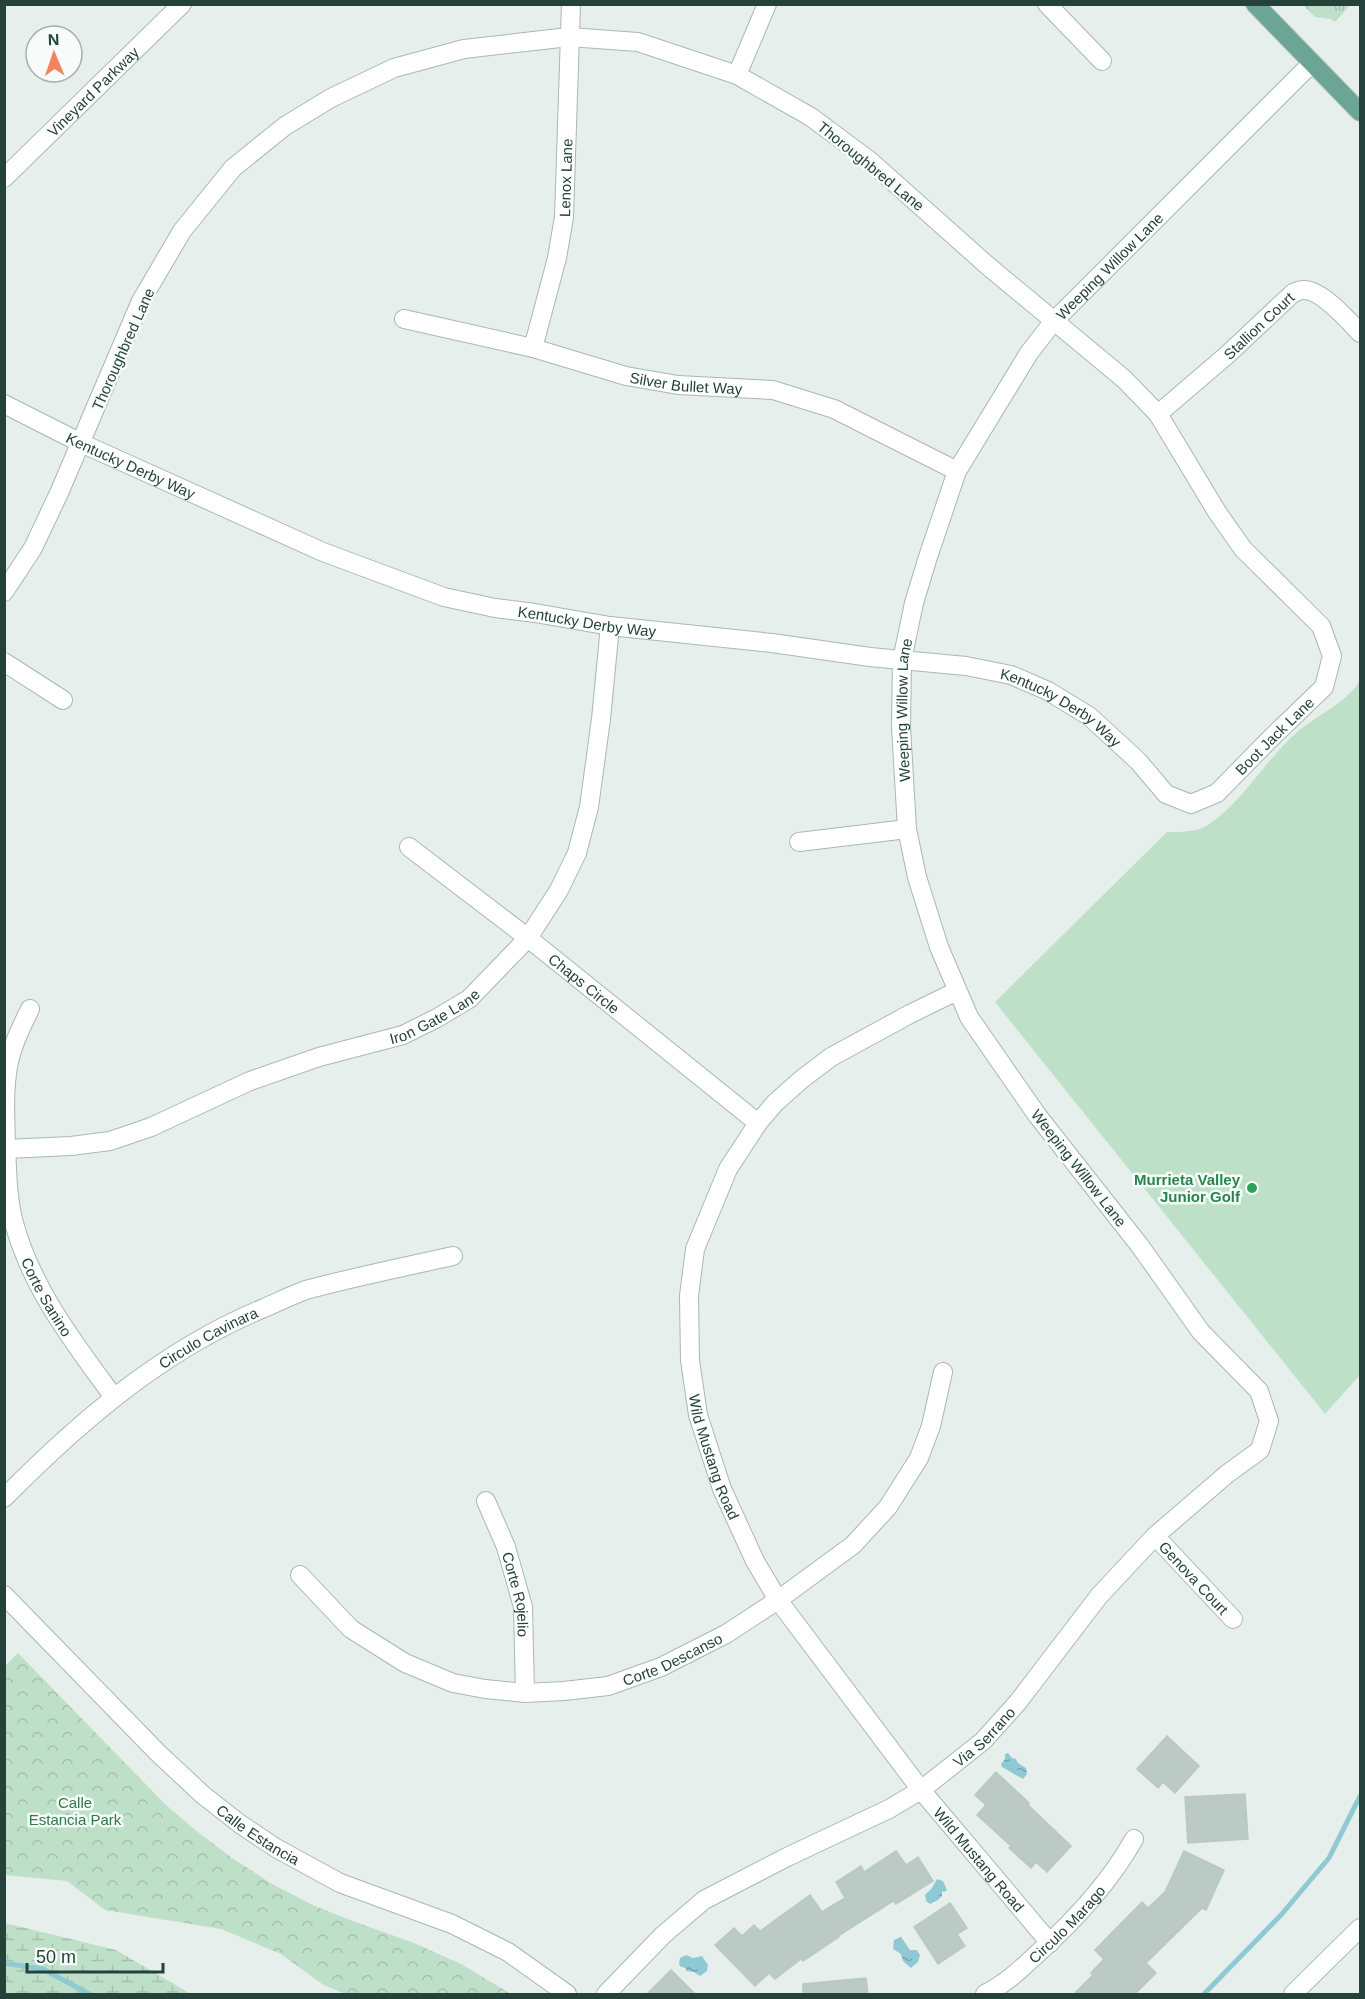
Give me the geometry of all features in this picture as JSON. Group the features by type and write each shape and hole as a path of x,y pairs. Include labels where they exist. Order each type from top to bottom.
{"main road":[{"path":"1255,4 1360,112"}],"street":[{"name":"Vineyard Parkway","path":"4,178 182,4"},
{"name":"Lenox Lane","path":"532,348 557,258 564,217 571,4"},
{"path":"737,75 767,4"},
{"path":"1047,4 1102,61"},
{"name":"Thoroughbred Lane","path":"4,592 33,548 81,443 141,301 182,231 233,168 285,126 331,98 394,68 464,49 569,37 638,42 737,75 811,117 870,161 1053,322 1124,379 1158,414 1217,512 1243,549 1321,626"},
{"name":"Weeping Willow Lane","path":"1259,1391 1201,1332 1140,1246 1036,1115 969,1017 939,947 917,877 907,830 901,727 902,660 923,570 957,471 1029,353 1053,322 1312,63"},
{"name":"Stallion Court","path":"1158,414 1227,355 1293,293 1303,290 1315,292 1343,315 1360,333"},
{"name":"Silver Bullet Way","path":"404,319 532,348 626,376 668,383 773,390 834,409 957,471"},
{"name":"Kentucky Derby Way","path":"4,404 81,443 323,552 444,597 495,608 610,626 966,666 1011,675 1048,691 1089,716 1138,761 1166,794"},
{"name":"Iron Gate Lane","path":"6,1149 71,1146 110,1141 151,1127 250,1081 320,1057 403,1035 469,999 528,938 559,890 577,853 589,807 602,719 610,626"},
{"name":"Boot Jack Lane","path":"1166,794 1191,804 1217,793 1324,687 1332,656 1321,626"},
{"path":"4,662 63,700"},
{"path":"799,842 907,830"},
{"name":"Chaps Circle","path":"410,847 528,938 758,1123"},
{"name":"Wild Mustang Road","path":"957,991 831,1057 775,1103 758,1123 728,1169 695,1249 689,1296 690,1360 698,1415 722,1489 754,1561 778,1600 921,1790 1050,1943"},
{"name":"Corte Sanino","path":"30,1009 11,1052 5,1096 8,1182 13,1221 40,1289 72,1340 113,1396"},
{"name":"Circulo Cavinara","path":"4,1498 43,1459 113,1396 186,1347 242,1317 304,1291 453,1256"},
{"name":"Corte Descanso","path":"300,1575 351,1629 405,1663 453,1683 525,1693 608,1686 661,1667 726,1634 778,1600 853,1545 888,1506 919,1458 931,1426 943,1372"},
{"name":"Via Serrano","path":"606,1995 663,1935 704,1900 787,1857 889,1809 921,1790 983,1741 1018,1702 1098,1596 1155,1536 1227,1474 1260,1449 1269,1421 1259,1391"},
{"name":"Corte Rojelio","path":"486,1501 506,1546 523,1607 525,1693"},
{"name":"Genova Court","path":"1155,1536 1233,1619"},
{"name":"Calle Estancia","path":"4,1595 158,1753 203,1795 240,1824 276,1848 340,1882 452,1924 508,1952 567,1995"},
{"name":"Circulo Marago","path":"985,1995 1003,1985 1050,1943 1098,1894 1119,1866 1134,1839"},
{"path":"1293,1995 1360,1928"}],"green space":[{"path":"1351,4 1335,22 1331,19 1315,17 1303,5"},
{"name":"Murrieta Valley Junior Golf","path":"1360,679 1360,1375 1325,1414 995,1002 1167,832 1199,829 1221,815 1244,792 1285,743 1304,726 1342,700"},
{"name":"Calle Estancia Park","path":"18,1653 165,1804 232,1858 272,1884 315,1906 414,1943 461,1964 511,1994 345,1994 322,1984 281,1954 221,1929 105,1910 67,1881 5,1875 5,1666"},
{"path":"5,1923 116,1950 191,1994 5,1994"}],"water":[{"path":"1008,1753 1026,1768 1027,1774 1023,1779 1002,1767 1005,1754"},
{"path":"937,1879 943,1881 947,1890 942,1891 942,1896 930,1904 926,1901 925,1895"},
{"path":"901,1937 910,1950 917,1950 920,1955 918,1962 911,1968 903,1961 901,1954 893,1949 894,1940"},
{"path":"686,1955 693,1958 702,1956 708,1965 707,1971 700,1976 686,1971 686,1968 679,1964 680,1958"}],"building":[{"path":"1167,1736 1199,1766 1175,1793 1163,1782 1158,1788 1137,1769"},
{"path":"996,1772 1071,1846 1047,1872 1036,1862 1031,1868 977,1815 986,1805 975,1795"},
{"path":"1245,1794 1248,1839 1188,1843 1185,1797"},
{"path":"896,1851 906,1865 918,1857 933,1881 896,1904 893,1901 803,1961 801,1959 775,1979 769,1973 755,1986 715,1945 734,1928 742,1936 754,1925 760,1931 810,1895 822,1912 845,1898 836,1882 861,1866 864,1872"},
{"path":"1184,1851 1224,1870 1206,1910 1202,1908 1146,1963 1156,1973 1134,1995 1073,1995 1093,1975 1091,1973 1104,1959 1095,1950 1142,1902 1148,1908 1165,1892"},
{"path":"950,1903 967,1928 957,1934 965,1946 938,1964 914,1927"},
{"path":"671,1970 696,1995 646,1995"},
{"path":"866,1978 868,1995 803,1995 803,1984"}],"waterway":[{"path":"1204,1994 1281,1915 1329,1858 1360,1796"},
{"path":"4,1963 43,1969 89,1994"}],"place":[{"name":"Murrieta Valley Junior Golf","path":"1252,1188"}]}
